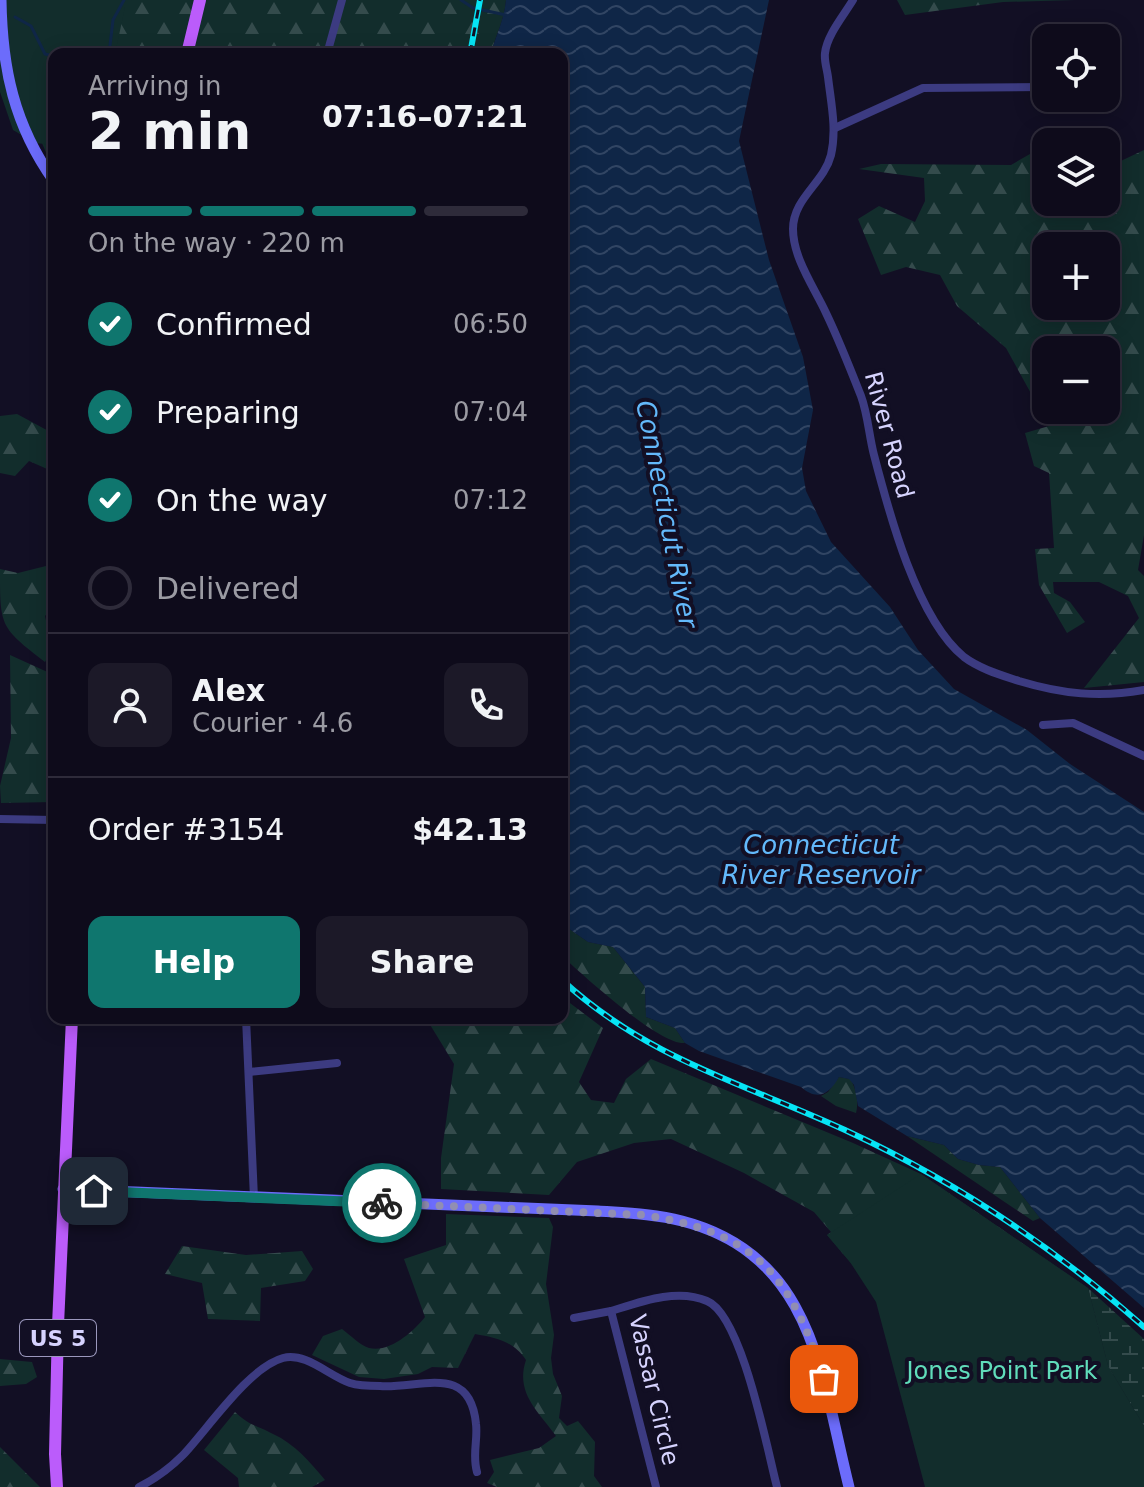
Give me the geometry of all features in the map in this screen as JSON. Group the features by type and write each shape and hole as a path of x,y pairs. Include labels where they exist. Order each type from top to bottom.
{"main road":[{"path":"188,48 200,0"},
{"path":"196,48 200,0"},
{"name":"US 5","path":"57,1487 55,1454 63,1189 72,1024"}],"street":[{"path":"1,0 1,41 6,75 34,151 48,172"},
{"path":"329,48 342,0"},
{"name":"River Road","path":"853,0 828,43 825,55 835,128 831,157 800,202 793,231 801,262 827,314 863,402 888,507 929,611 945,638 965,658 995,673 1078,695 1113,695 1144,690"},
{"path":"835,128 923,88 1032,87"},
{"path":"1043,725 1073,723 1144,756"},
{"path":"0,819 48,820"},
{"path":"246,1024 254,1198"},
{"path":"249,1072 337,1063"},
{"path":"63,1189 598,1211 680,1220 711,1230 754,1255 784,1286 810,1335 824,1379 849,1487"},
{"name":"Vassar Circle","path":"656,1487 611,1311 647,1299 674,1297 707,1301 718,1307 737,1337 777,1487"},
{"path":"574,1318 611,1311"},
{"path":"139,1487 157,1478 183,1455 260,1371 283,1358 298,1358 352,1384 388,1387 444,1382 461,1387 473,1406 477,1426 474,1460 477,1472"}],"green space":[{"path":"0,0 506,0 493,48 48,48 48,157 2,50"},
{"path":"0,0 132,0 125,7 116,48 48,48 48,144 35,143 13,130 0,92"},
{"path":"897,0 1075,0 1003,2 905,15"},
{"path":"1144,150 1144,535 1138,570 1144,576 1144,682 1084,688 1139,618 1128,596 1099,582 1053,582 1054,593 1070,602 1085,622 1067,633 1039,585 1035,549 1054,548 1049,473 1034,466 1025,433 1048,424 1120,424 1120,336 1032,336 1032,395 1006,348 957,306 940,275 906,267 881,275 858,219 879,206 915,222 925,201 924,178 859,169 881,164 1011,165 1030,154 1032,216 1120,216 1120,161"},
{"path":"17,414 48,431 48,469 29,461 15,476 0,473 0,416"},
{"path":"48,566 48,612 45,616 48,656 45,662 19,641 2,615 0,569 18,573"},
{"path":"10,655 48,672 48,802 1,803 0,786 11,738"},
{"path":"568,928 588,942 613,947 645,987 646,1017 675,1028 685,1043 658,1033 568,961"},
{"path":"568,1002 603,1028 579,1082 591,1100 614,1103 626,1079 651,1059 921,1174 1088,1288 1108,1366 1144,1426 1144,1487 1037,1470 850,1262 827,1235 831,1232 814,1212 744,1173 671,1139 634,1143 577,1162 549,1195 441,1189 441,1158 454,1064 430,1024 568,1024"},
{"path":"839,1077 852,1082 857,1100 856,1113 836,1106 821,1096"},
{"path":"907,1136 944,1145 958,1159 1000,1167 1040,1218 1033,1221"},
{"name":"Jones Point Park","path":"921,1174 1088,1288 1108,1366 1144,1426 1144,1487 925,1487 876,1302 850,1262 827,1235"},
{"path":"446,1214 549,1218 553,1227 546,1284 554,1335 551,1358 553,1374 562,1396 559,1418 567,1426 578,1421 595,1442 594,1476 602,1487 497,1487 487,1483 494,1472 490,1460 539,1448 556,1436 526,1392 523,1372 526,1360 516,1348 504,1341 475,1334 458,1368 432,1367 418,1374 384,1379 359,1377 312,1355 323,1336 342,1329 363,1345 377,1349 401,1340 420,1323 425,1317 404,1259 446,1245"},
{"path":"182,1246 246,1255 302,1251 313,1269 305,1281 261,1288 260,1321 208,1319 202,1283 165,1274"},
{"path":"1088,1288 1144,1339 1144,1426 1108,1366"},
{"path":"0,1359 32,1362 37,1377 26,1384 0,1386"},
{"path":"235,1412 249,1423 288,1443 325,1480 312,1487 239,1487 238,1478 204,1450"},
{"path":"0,1447 40,1487 0,1487"}],"water":[{"name":"Connecticut River Reservoir","path":"506,0 769,0 739,141 769,260 803,357 813,410 802,468 806,491 831,542 890,607 918,650 954,689 1027,730 1070,764 1144,812 1144,1308 1040,1218 1000,1167 958,1159 944,1145 907,1136 858,1106 854,1085 849,1079 839,1077 827,1092 817,1095 699,1051 685,1043 675,1028 646,1017 645,987 613,947 588,942 568,928 568,48 493,48"}],"waterway":[{"path":"110,48 113,20 124,0"},
{"path":"461,0 473,8 506,15"},
{"path":"15,17 31,26 48,55"}],"railway":[{"path":"471,48 480,0"},
{"path":"568,985 628,1030 662,1050 845,1130 964,1194 1039,1243 1144,1327"}],"way so far":[{"path":"382,1203 598,1211 680,1220 711,1230 754,1255 784,1286 810,1335 824,1379"}],"route":[{"path":"94,1191 382,1203"}],"water label":[{"name":"Connecticut River","path":"667,514"}]}
